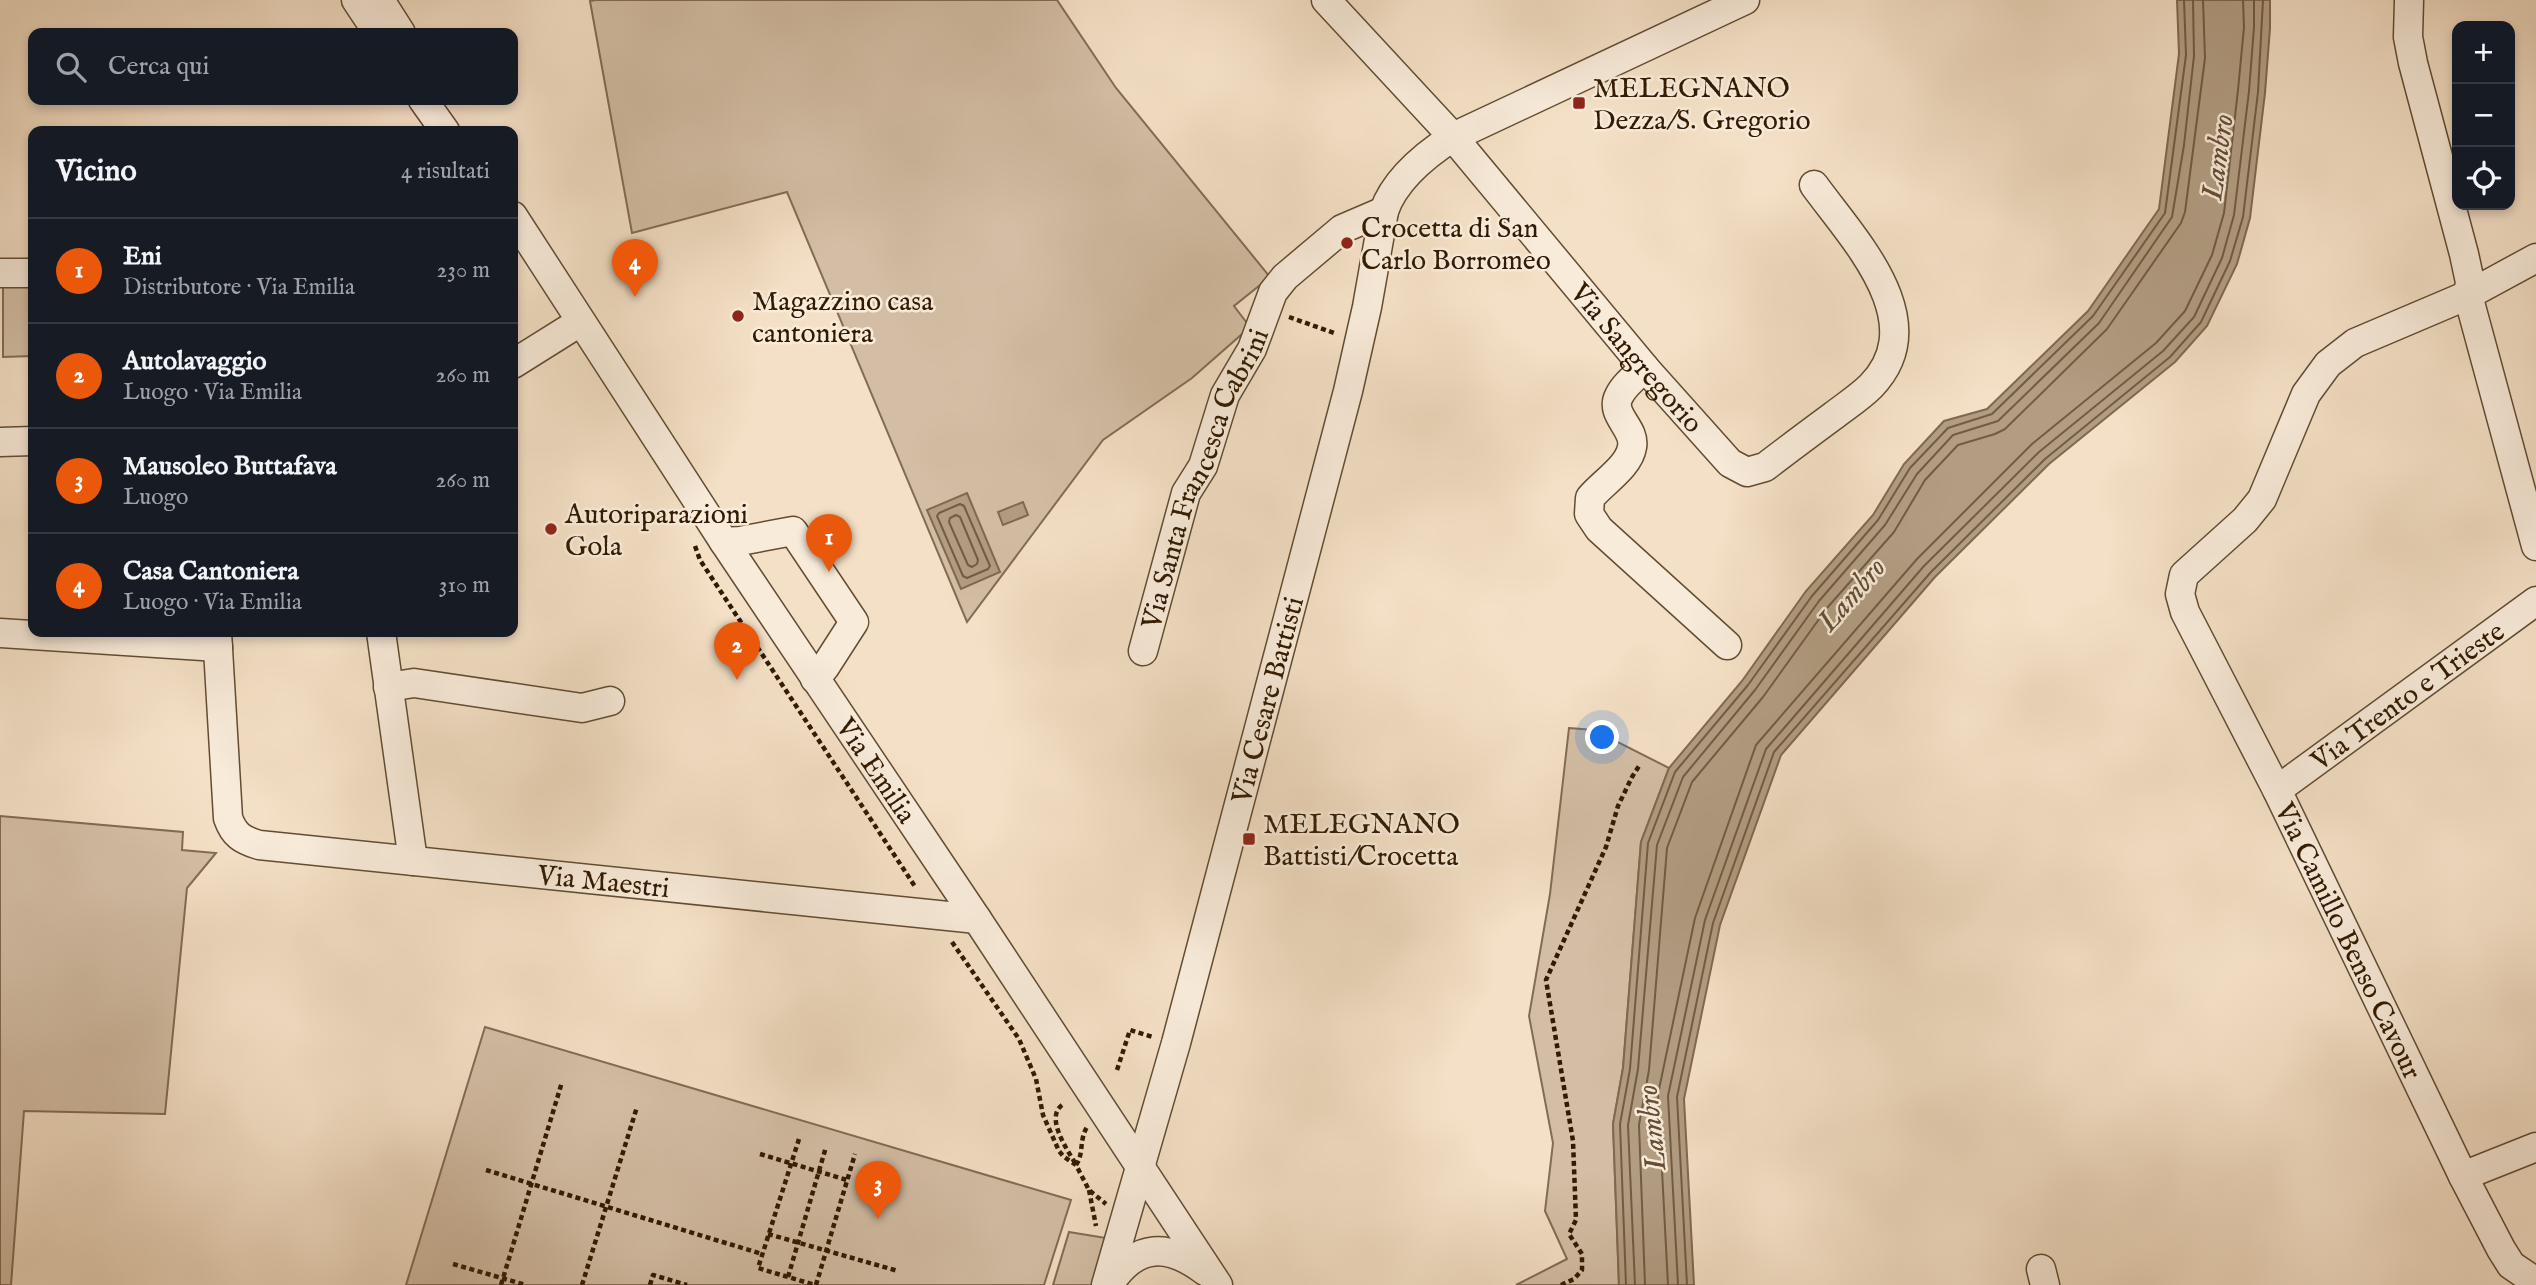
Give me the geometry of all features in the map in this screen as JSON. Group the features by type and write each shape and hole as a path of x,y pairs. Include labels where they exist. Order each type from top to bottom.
{"street":[{"path":"356,0 375,28"},
{"path":"380,0 398,28"},
{"name":"Via Sangregorio","path":"1326,0 1453,137 1644,368 1730,463 1747,472 1765,467 1865,392 1883,372 1890,358 1894,320 1883,285 1814,185"},
{"name":"Via Cesare Battisti","path":"1107,1285 1192,981 1348,391 1367,307 1384,211 1391,194 1429,154 1453,137 1745,0"},
{"path":"2409,0 2408,37 2413,63 2470,282 2468,295 2536,546"},
{"path":"427,105 441,126"},
{"path":"445,105 458,126"},
{"name":"Via Santa Francesca Cabrini","path":"1143,651 1186,493 1203,466 1225,395 1252,349 1265,308 1279,284 1326,241 1352,223 1384,211"},
{"name":"Via Emilia","path":"518,224 724,542 1215,1281"},
{"name":"Via Emilia","path":"518,231 536,255"},
{"path":"2468,295 2536,258"},
{"path":"0,273 28,273"},
{"name":"Via Camillo Benso Cavour","path":"2468,295 2366,338 2345,349 2328,364 2306,394 2262,499 2245,520 2190,568 2180,587 2185,612 2277,790 2463,1176 2506,1258 2517,1270 2536,1282"},
{"path":"518,360 580,322"},
{"path":"1644,368 1621,392 1616,404 1619,415 1630,432 1632,451 1625,462 1590,498 1590,514 1599,529 1727,645"},
{"path":"0,442 28,441"},
{"path":"724,542 793,531 854,622 815,679"},
{"name":"Via Trento e Trieste","path":"2277,790 2536,601"},
{"path":"0,633 28,634"},
{"path":"145,637 217,639"},
{"path":"383,637 413,861"},
{"name":"Via Maestri","path":"217,639 228,818 233,832 245,841 260,845 977,919"},
{"path":"388,687 414,683 582,708 610,701"},
{"path":"2463,1176 2536,1147"},
{"path":"1107,1285 1132,1258 1159,1250 1188,1258 1215,1281"}],"path":[{"path":"1265,308 1338,335"},
{"path":"695,538 699,561 1019,1039 1028,1056 1044,1115 1059,1151 1076,1165"},
{"path":"1561,1285 1574,1279 1582,1270 1582,1254 1569,1234 1576,1220 1573,1140 1546,980 1606,847 1618,806 1639,766"},
{"path":"1117,1070 1130,1030"},
{"path":"500,1285 562,1082"},
{"path":"1062,1105 1057,1110 1055,1119 1088,1189 1097,1223 1093,1235"},
{"path":"582,1285 637,1107"},
{"path":"799,1139 758,1268 815,1285 855,1154"},
{"path":"788,1277 826,1147"},
{"path":"760,1154 847,1180"},
{"path":"486,1170 762,1254"},
{"path":"1088,1189 1125,1220"},
{"path":"768,1234 898,1271"},
{"path":"453,1264 526,1285"},
{"path":"650,1285 653,1275 687,1285"}],"shaded area":[{"path":"1057,0 1116,88 1270,277 1234,306 1250,327 1192,378 1103,440 967,622 787,192 632,233 590,1"},
{"path":"28,282 28,356 3,357 3,283"},
{"path":"1569,728 1594,730 1669,768 1641,842 1623,1068 1613,1124 1619,1285 1516,1285 1567,1259 1545,1211 1553,1143 1529,1016 1550,894"},
{"path":"0,816 183,832 182,850 216,853 187,888 165,1114 24,1111 11,1285 0,1285"},
{"path":"485,1027 1071,1200 1044,1285 406,1285"},
{"path":"1069,1232 1106,1238 1092,1285 1053,1285"}],"water":[{"name":"Lambro","path":"2177,0 2270,0 2265,93 2250,218 2237,264 2207,326 2175,362 2049,464 1935,577 1781,755 1720,925 1684,1099 1694,1285 1619,1285 1613,1124 1623,1068 1641,842 1669,768 1742,681 1806,591 1873,515 1904,464 1944,421 1987,409 2088,311 2159,209 2179,54"},
{"path":"967,493 1000,572 961,589 927,510"},
{"path":"1023,502 1028,515 1003,525 998,512"}],"place":[{"name":"MELEGNANO Dezza/S. Gregorio","path":"1579,103"},
{"name":"Crocetta di San Carlo Borromeo","path":"1347,243"},
{"name":"Casa Cantoniera","path":"635,297"},
{"name":"Magazzino casa cantoniera","path":"738,316"},
{"name":"Autoriparazioni Gola","path":"551,529"},
{"name":"Eni","path":"829,572"},
{"name":"Autolavaggio","path":"737,680"},
{"name":"MELEGNANO Battisti/Crocetta","path":"1249,839"},
{"name":"Mausoleo Buttafava","path":"878,1219"}]}
